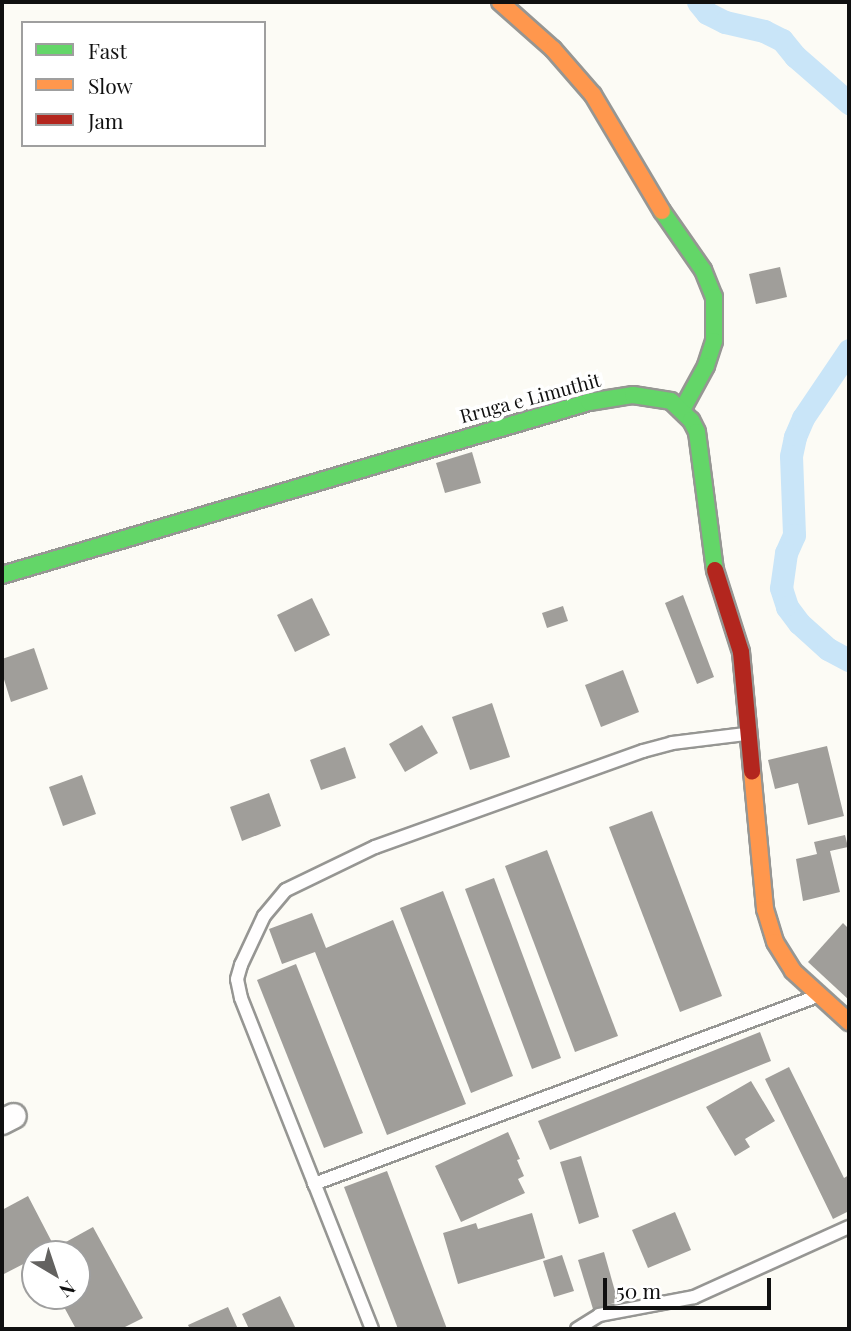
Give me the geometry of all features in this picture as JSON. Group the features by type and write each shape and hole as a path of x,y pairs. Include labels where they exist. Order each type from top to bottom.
{"street":[{"path":"500,2 553,49 593,95 648,188 703,270 714,297 714,341 706,366 682,410 697,432 717,583 741,652 765,909 781,951 793,971 817,996 849,1022"},
{"name":"Rruga e Limuthit","path":"2,575 589,402 633,395 655,396 671,401 682,410"}],"lane":[{"path":"372,1329 241,998 237,979 272,903 304,880 375,847 643,751 672,743 750,734"},
{"path":"314,1184 817,996"},
{"path":"577,1329 599,1315 694,1297 849,1227"}],"building":[{"path":"780,267 787,297 756,304 749,274"},
{"path":"472,452 481,483 445,493 436,463"},
{"path":"683,595 714,677 697,684 665,603"},
{"path":"312,598 330,635 295,652 277,615"},
{"path":"563,606 568,621 547,628 542,613"},
{"path":"34,648 48,689 11,702 2,673 2,659"},
{"path":"623,670 639,712 601,727 585,685"},
{"path":"492,703 510,757 470,770 452,717"},
{"path":"422,725 438,753 405,772 389,744"},
{"path":"827,746 844,816 808,825 798,783 775,789 768,760"},
{"path":"345,747 356,778 321,790 310,760"},
{"path":"82,775 96,814 63,826 49,787"},
{"path":"269,793 281,826 242,841 230,807"},
{"path":"652,811 722,996 680,1012 609,827"},
{"path":"845,835 848,847 830,851 840,892 803,901 796,859 817,854 814,842"},
{"path":"547,850 618,1036 575,1052 505,866"},
{"path":"494,878 561,1058 532,1069 465,889"},
{"path":"443,891 513,1076 471,1093 400,908"},
{"path":"312,913 326,948 393,920 466,1104 387,1135 315,952 282,964 269,929"},
{"path":"843,923 849,929 849,1000 808,962"},
{"path":"296,964 363,1133 324,1148 257,980"},
{"path":"760,1032 771,1061 550,1150 538,1121"},
{"path":"789,1067 844,1178 849,1175 849,1211 833,1219 765,1079"},
{"path":"751,1081 775,1121 745,1139 750,1147 735,1156 706,1107"},
{"path":"508,1132 520,1159 517,1160 524,1176 518,1179 525,1193 461,1222 435,1166"},
{"path":"581,1156 599,1217 579,1224 560,1162"},
{"path":"387,1171 447,1329 398,1329 344,1187"},
{"path":"28,1196 51,1240 21,1240 21,1265 2,1275 2,1210"},
{"path":"675,1212 691,1250 648,1268 632,1230"},
{"path":"532,1213 545,1258 458,1284 443,1233 476,1223 478,1229"},
{"path":"93,1227 143,1318 121,1329 76,1329 66,1310 91,1310 91,1240 69,1240"},
{"path":"604,1252 618,1302 593,1309 578,1260"},
{"path":"562,1255 574,1291 554,1297 543,1261"},
{"path":"280,1296 296,1329 249,1329 242,1314"},
{"path":"228,1307 238,1329 190,1329 188,1325"}],"waterway":[{"path":"698,2 707,13 725,22 764,31 782,40 795,56 849,103"},
{"path":"849,350 803,418 795,437 791,456 794,535 786,553 781,588 787,607 799,623 828,649 849,660"}],"traffic: fast":[{"path":"662,211 703,270 714,297 714,341 706,366 682,410"},
{"path":"2,575 589,402 633,395 671,401 691,420 697,432 715,570"}],"traffic: slow":[{"path":"500,2 553,49 593,95 662,211"},
{"path":"752,771 765,909 775,942 793,971 849,1022"}],"traffic: jam":[{"path":"715,570 741,652 752,771"}]}
